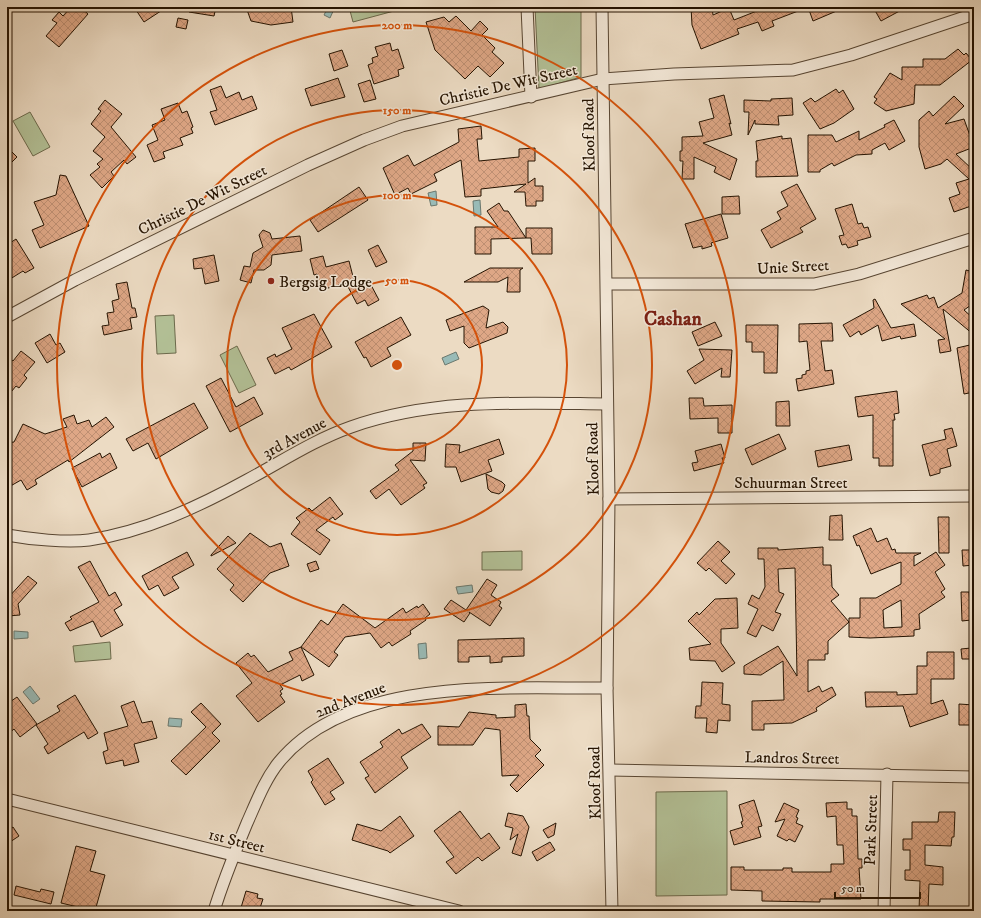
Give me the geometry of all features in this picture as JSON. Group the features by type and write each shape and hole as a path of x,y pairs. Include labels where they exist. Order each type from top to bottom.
{"street":[{"path":"527,7 531,97"},
{"name":"Kloof Road","path":"602,7 609,499 607,688 612,911"},
{"name":"Christie De Wit Street","path":"7,318 75,280 308,165 364,140 425,120 531,97 603,79 674,74 793,70 851,55 974,14"},
{"name":"Unie Street","path":"607,284 814,284 859,274 974,238"},
{"name":"3rd Avenue","path":"7,535 28,539 87,540 128,532 150,525 212,498 321,439 352,426 421,409 459,404 607,404"},
{"name":"Schuurman Street","path":"609,499 974,496"},
{"name":"2nd Avenue","path":"214,911 234,856 261,793 278,762 310,732 328,722 382,702 415,694 457,690 607,688"},
{"name":"Landros Street","path":"610,770 888,774 974,777"},
{"name":"Park Street","path":"884,911 888,774"},
{"name":"1st Street","path":"7,799 459,911"}],"green space":[{"path":"349,7 392,7 394,11 353,22"},
{"path":"535,7 581,7 581,77 539,89"},
{"path":"30,112 50,147 33,156 13,121"},
{"path":"174,315 176,353 157,354 155,316"},
{"path":"237,346 256,385 239,393 220,355"},
{"path":"522,551 522,570 482,570 482,552"},
{"path":"110,642 111,659 75,662 73,646"},
{"path":"727,791 727,895 656,896 656,792"}],"water":[{"path":"328,7 335,7 330,18 324,15"},
{"path":"436,191 437,205 431,206 428,193"},
{"path":"480,200 481,215 474,216 473,201"},
{"path":"456,352 459,359 445,365 442,358"},
{"path":"472,585 473,592 458,594 456,587"},
{"path":"14,631 28,632 28,638 14,639"},
{"path":"426,643 427,658 419,659 418,644"},
{"path":"30,686 40,699 33,704 23,692"},
{"path":"169,718 182,719 181,727 168,726"}],"building":[{"path":"71,7 80,7 88,14 59,47 46,36 57,23 52,20 59,12 63,16"},
{"path":"134,7 167,7 144,22"},
{"path":"189,7 216,7 214,16 189,12"},
{"path":"246,7 291,7 293,22 271,25 251,21"},
{"path":"691,7 712,7 713,15 729,8 734,20 767,7 806,8 772,21 774,26 762,31 758,22 737,29 739,34 701,49 692,25"},
{"path":"808,7 846,7 813,21"},
{"path":"873,7 907,7 881,21"},
{"path":"456,16 471,31 480,21 488,29 482,35 495,48 492,52 504,63 490,77 478,66 465,79 435,50 426,22 444,17 449,22"},
{"path":"178,18 188,20 186,29 176,27"},
{"path":"390,43 392,51 398,49 404,68 398,70 399,76 374,84 368,65 373,63 372,58 378,56 375,47"},
{"path":"958,49 964,55 966,53 972,60 940,85 915,85 914,104 886,111 874,103 877,99 874,97 890,73 902,80 902,67 923,67 923,59 945,59"},
{"path":"342,50 348,66 334,71 329,54"},
{"path":"338,78 345,97 311,106 305,89"},
{"path":"370,80 376,99 364,102 358,84"},
{"path":"221,86 226,98 239,92 242,100 252,96 257,109 215,125 210,112 217,110 210,90"},
{"path":"836,89 839,93 843,90 854,109 834,123 820,129 803,103 811,98 815,102"},
{"path":"724,95 732,135 703,143 737,159 730,180 714,172 716,167 694,157 694,179 682,179 683,161 680,161 680,151 682,151 682,137 703,136 699,122 714,118 709,99"},
{"path":"954,96 964,106 945,124 964,119 974,147 956,154 974,171 974,205 954,212 949,198 960,194 956,183 969,179 947,159 941,164 925,169 919,147 919,120 929,111 933,116"},
{"path":"792,98 793,115 778,116 779,125 755,124 755,120 748,135 749,112 744,112 744,100 771,101 771,99"},
{"path":"105,100 122,114 111,127 136,157 127,164 124,160 111,172 114,176 102,188 90,175 100,167 97,164 103,159 93,151 105,137 91,124 101,111 98,109"},
{"path":"178,103 182,113 187,111 193,127 191,128 193,133 180,138 183,145 163,152 165,158 154,162 147,145 158,140 152,125 165,120 161,109"},
{"path":"894,120 905,141 889,150 885,143 872,150 872,154 856,155 834,166 832,163 820,170 820,172 808,172 808,135 832,135 836,142 859,131 859,140 885,127 884,125"},
{"path":"481,126 482,139 477,139 479,161 519,157 519,149 535,148 535,161 528,161 528,183 535,178 535,186 543,186 543,201 536,201 536,206 526,206 525,192 514,192 526,184 481,189 481,196 465,197 461,160 434,174 437,181 411,194 408,188 395,195 383,168 408,155 414,166 459,142 458,129"},
{"path":"782,136 782,139 791,138 798,176 756,177 756,161 758,161 756,141"},
{"path":"7,147 17,157 7,167"},
{"path":"60,175 66,176 89,226 40,248 32,230 44,225 34,202 56,195"},
{"path":"797,184 816,219 800,228 803,232 771,248 761,230 781,219 777,212 788,206 781,192"},
{"path":"359,187 368,200 318,232 310,220"},
{"path":"739,196 740,214 722,214 722,197"},
{"path":"499,203 504,211 508,211 526,238 491,239 491,254 475,254 475,227 498,227 487,211"},
{"path":"852,204 858,224 862,223 864,228 868,227 871,237 857,241 858,245 848,248 846,244 842,245 839,236 844,235 835,209"},
{"path":"721,214 728,238 711,243 712,246 702,249 702,246 693,248 685,224"},
{"path":"526,228 552,228 552,254 532,254 531,238 526,238"},
{"path":"263,230 270,233 272,239 300,236 302,251 272,255 271,265 264,270 254,270 251,283 240,280 244,266 250,267 253,253 263,247 259,235"},
{"path":"16,239 34,268 25,273 23,271 7,281 7,245"},
{"path":"378,245 387,262 376,267 368,250"},
{"path":"214,255 219,281 205,284 202,268 194,269 193,259"},
{"path":"323,256 326,267 349,261 357,292 371,285 379,300 368,306 365,300 357,304 346,283 321,290 317,274 314,275 310,259"},
{"path":"490,268 523,268 520,270 520,292 507,292 508,277 498,282 464,282"},
{"path":"966,270 974,272 974,303 964,310 974,319 974,335 943,309 951,351 940,353 938,340 945,339 901,304 927,295 929,299 934,297 938,308 962,293"},
{"path":"127,282 132,308 135,308 137,317 130,318 132,329 104,335 102,326 109,325 107,313 114,312 112,301 119,299 116,284"},
{"path":"875,299 891,328 914,324 916,336 901,339 900,336 882,341 878,325 861,335 859,331 850,337 843,325 874,308 873,300"},
{"path":"483,306 489,310 486,328 503,322 508,327 507,333 469,348 464,343 464,326 450,331 446,320"},
{"path":"314,314 332,347 291,370 289,367 275,374 267,358 275,354 276,357 292,349 282,328"},
{"path":"401,317 411,335 387,348 391,356 371,367 355,342"},
{"path":"715,322 722,336 698,346 692,332"},
{"path":"832,323 833,341 821,341 825,371 832,370 834,384 798,391 796,379 802,378 802,375 806,374 806,371 810,370 807,341 799,342 799,324"},
{"path":"746,325 778,325 777,373 764,373 764,352 752,352 752,342 746,342"},
{"path":"50,334 56,345 60,343 65,352 47,363 35,343"},
{"path":"974,344 974,358 972,359 974,392 964,394 957,348"},
{"path":"699,349 732,350 730,377 721,377 722,368 695,384 687,371 704,360"},
{"path":"21,351 35,362 24,375 27,378 19,388 16,386 7,397 7,357 13,361"},
{"path":"221,378 236,407 254,397 263,414 230,432 206,386"},
{"path":"897,391 899,413 894,414 895,420 893,420 893,466 879,466 879,458 873,458 873,415 858,417 855,397"},
{"path":"689,398 703,398 704,406 732,405 732,433 718,433 718,418 690,419"},
{"path":"789,401 790,426 776,426 776,402"},
{"path":"194,403 208,428 156,459 148,443 133,451 126,439"},
{"path":"74,415 77,424 89,420 92,427 106,417 114,427 69,462 68,460 35,480 37,484 27,490 21,480 7,488 7,443 14,442 23,424 45,434 67,427 63,419"},
{"path":"952,428 957,446 947,449 951,466 940,469 940,473 930,476 922,445 946,439 944,430"},
{"path":"779,434 786,449 752,465 745,449"},
{"path":"499,439 504,454 488,460 492,471 461,482 456,467 445,467 446,444 460,445 459,453"},
{"path":"413,443 426,443 425,461 410,460 427,483 423,485 425,488 401,505 389,489 376,499 370,491 399,470 395,465 413,451"},
{"path":"721,444 725,458 722,458 724,463 694,471 692,463 698,462 695,451"},
{"path":"849,445 852,460 818,467 815,451"},
{"path":"100,453 102,458 110,453 117,468 82,487 72,468"},
{"path":"486,474 505,485 503,491 499,494 491,492 488,489"},
{"path":"330,497 343,514 335,520 333,517 316,530 330,540 320,555 291,534 300,522 296,518 309,508 312,511"},
{"path":"842,515 843,540 829,540 830,516"},
{"path":"938,517 949,517 949,553 939,553"},
{"path":"871,528 877,542 887,538 892,550 895,549 896,553 921,553 914,556 914,566 936,552 945,565 935,572 945,589 941,592 945,597 919,614 920,629 914,630 914,636 870,638 849,637 849,618 860,618 860,598 876,598 901,584 901,562 871,574 859,545 857,546 853,536","holes":["901,600 902,627 884,628 883,610"]},
{"path":"250,533 270,547 281,543 289,566 270,573 243,602 230,590 234,585 217,569"},
{"path":"228,536 236,543 211,556 211,555"},
{"path":"718,541 730,552 721,561 735,574 726,584 709,568 706,571 697,563"},
{"path":"823,547 823,565 831,565 832,587 839,595 831,601 849,622 828,641 828,654 825,654 825,660 808,660 808,692 819,686 822,692 832,687 836,695 816,708 817,711 792,723 764,724 764,730 752,730 752,701 784,700 783,661 761,675 744,674 744,666 778,646 797,676 795,568 778,569 779,592 784,594 775,612 781,614 773,631 762,625 756,637 747,633 758,609 748,604 752,595 759,599 765,587 764,559 758,559 758,548 778,548 778,550"},
{"path":"962,550 974,550 974,565 963,566"},
{"path":"187,552 194,565 172,577 179,588 164,596 158,585 149,590 142,576"},
{"path":"90,561 109,596 115,592 122,605 114,610 123,625 101,637 93,621 70,631 65,623 72,619 70,617 99,602 78,567"},
{"path":"316,561 319,569 310,572 307,564"},
{"path":"28,576 37,583 18,604 20,615 8,616 7,599"},
{"path":"487,579 497,585 491,595 501,602 499,606 502,608 490,626 469,612 470,613 464,622 444,609 451,600 466,610"},
{"path":"961,592 969,592 971,620 962,621"},
{"path":"737,598 738,628 721,629 721,643 735,663 722,672 715,661 690,660 689,648 711,644 688,621 697,612 699,615 715,599"},
{"path":"343,604 375,628 403,608 406,613 423,604 430,614 425,618 426,620 410,631 411,634 392,646 389,642 381,648 370,633 345,637 334,652 338,655 329,667 301,647 321,620 328,625"},
{"path":"524,638 524,656 502,657 502,662 490,663 490,656 469,657 469,662 458,662 458,640"},
{"path":"301,647 314,675 302,681 300,675 280,685 283,689 280,691 282,694 280,695 285,702 258,722 236,696 252,683 236,663 248,653 251,657 254,655 268,672 293,660 289,652"},
{"path":"971,648 972,659 962,659 961,649"},
{"path":"927,652 954,652 954,679 931,679 931,704 943,700 948,714 910,727 903,706 866,707 865,692 897,692 897,695 917,694 917,666 927,666"},
{"path":"702,682 723,683 722,704 730,705 730,721 718,720 717,733 706,732 707,718 695,718 696,706 701,706"},
{"path":"75,695 98,733 88,739 84,732 48,754 44,747 48,744 36,725 60,711 57,706"},
{"path":"17,697 37,724 20,737 14,729 7,735 7,704"},
{"path":"134,701 142,723 152,721 157,738 134,744 139,762 124,766 123,760 106,764 103,752 108,750 104,733 128,726 121,706"},
{"path":"201,703 221,724 212,733 220,741 186,775 171,761 206,727 191,712"},
{"path":"526,704 527,716 529,716 530,739 541,750 535,756 544,765 517,792 510,785 519,775 502,776 500,730 485,728 473,745 438,745 438,726 459,727 469,712 496,715 496,718 515,717 515,705"},
{"path":"959,704 974,705 974,725 959,725"},
{"path":"422,724 431,737 401,757 408,768 375,793 365,778 369,776 360,762 383,747 380,742 399,729 402,734"},
{"path":"328,758 344,783 330,792 335,799 325,805 311,782 313,780 308,771"},
{"path":"754,800 762,826 758,827 761,837 734,845 730,831 743,827 739,805"},
{"path":"847,802 847,809 852,809 852,816 857,816 858,859 862,859 862,868 859,868 861,899 820,899 820,902 762,901 762,891 731,890 731,867 744,867 744,870 783,870 783,868 792,868 792,872 831,872 831,864 844,864 843,845 837,845 836,816 827,817 826,803"},
{"path":"784,803 799,810 796,817 798,818 796,823 803,826 795,842 789,839 787,841 777,836 785,819 775,822"},
{"path":"460,811 481,839 489,833 500,848 482,861 478,857 456,874 446,862 454,857 434,831"},
{"path":"939,812 955,812 954,837 952,837 951,846 925,845 925,865 943,867 943,885 929,884 928,911 919,911 920,881 905,880 905,870 910,870 910,850 903,850 903,839 912,839 912,822 938,822"},
{"path":"508,813 523,816 529,827 521,856 512,853 518,834 510,840 513,828 505,826"},
{"path":"400,816 414,836 390,853 388,851 352,840 357,824 381,831"},
{"path":"556,823 554,835 548,838 543,830"},
{"path":"13,827 19,836 7,844 7,831"},
{"path":"550,842 555,850 537,861 532,852"},
{"path":"76,846 96,851 90,871 105,875 95,911 61,903"},
{"path":"16,886 40,892 41,889 54,892 51,904 14,895"},
{"path":"246,891 258,894 257,898 263,899 259,911 240,911"}],"place":[{"name":"Bergsig Lodge","path":"271,281"}],"district":[{"name":"Cashan","path":"673,318"}]}
